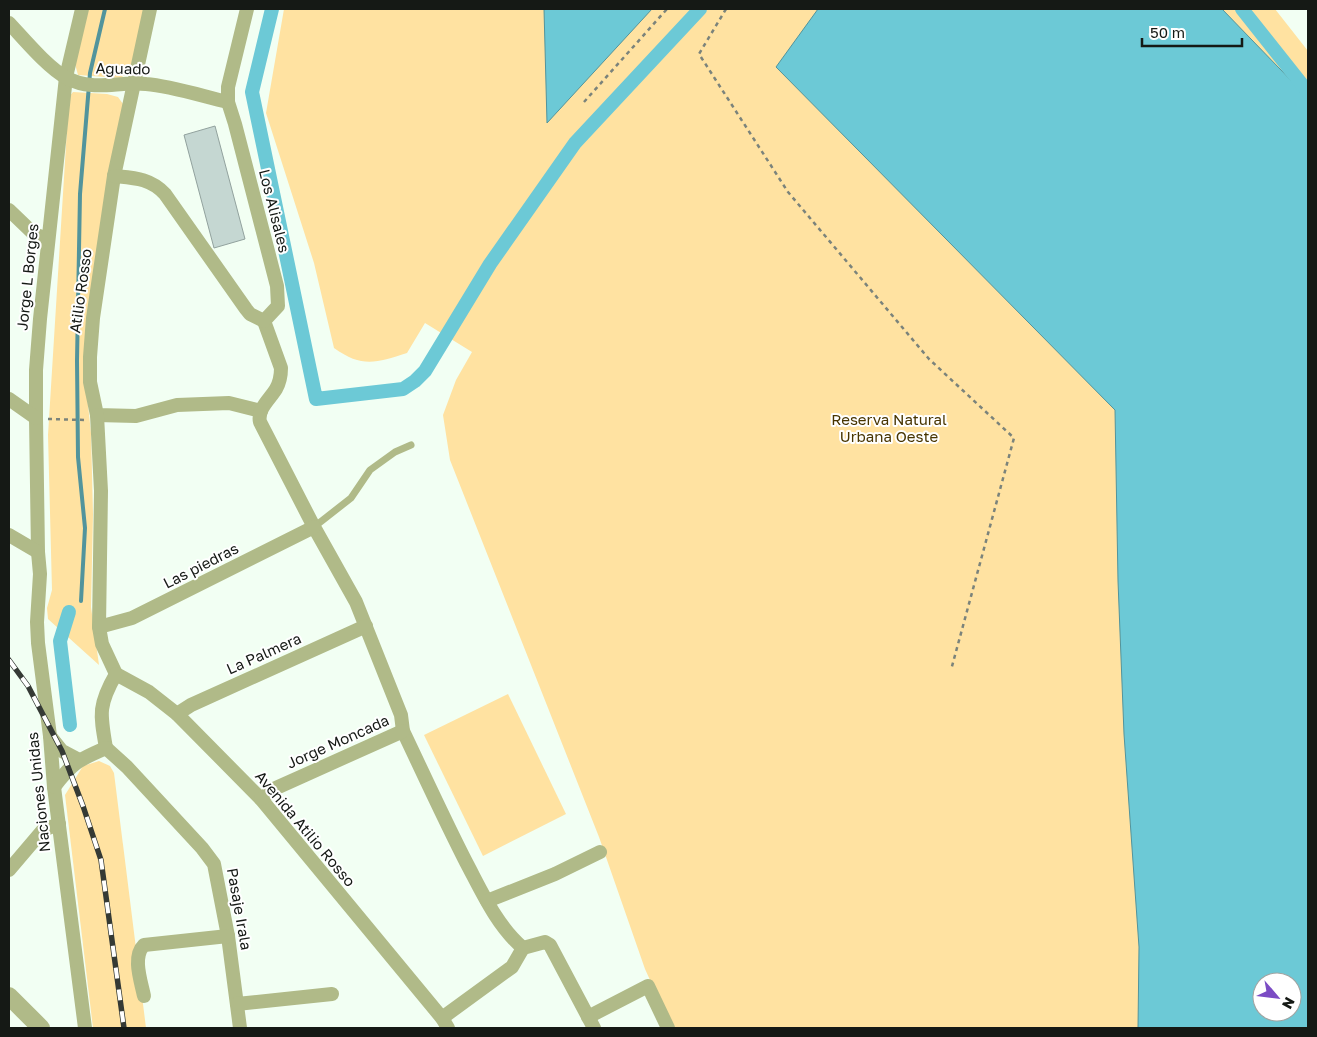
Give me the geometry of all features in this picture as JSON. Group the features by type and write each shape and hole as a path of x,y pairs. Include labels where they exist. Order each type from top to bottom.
{"street":[{"name":"Jorge L Borges","path":"38,552 36,370 48,239 82,9"},
{"name":"Atilio Rosso","path":"116,674 102,644 99,627 101,491 91,417 91,339 114,176 150,9"},
{"name":"Los Alisales","path":"247,9 228,87 228,102 277,286 278,306 264,321"},
{"name":"Aguado","path":"9,23 51,66 72,80 100,86 134,83 148,84 228,102"},
{"path":"114,176 147,180 158,186 246,309 250,314 264,321 281,368 281,376 276,388 261,411 260,422 314,527 356,602 400,715 403,732 458,845 487,901 511,938 522,948"},
{"path":"9,211 34,234 48,239"},
{"path":"9,400 36,418"},
{"path":"91,417 136,416 177,406 228,403 261,411"},
{"name":"Las piedras","path":"99,627 132,618 314,527"},
{"path":"9,535 38,552"},
{"name":"Naciones Unidas","path":"38,552 40,574 37,622 38,643 50,736 54,787 85,1028"},
{"name":"La Palmera","path":"177,714 191,705 366,626"},
{"path":"54,787 68,768 79,760 106,748 100,715 106,691 116,674"},
{"name":"Avenida Atilio Rosso","path":"116,674 149,692 177,714 261,799 445,1023"},
{"name":"Jorge Moncada","path":"261,799 276,788 403,732"},
{"path":"50,736 62,751 79,760"},
{"name":"Pasaje Irala","path":"106,748 127,767 210,857 217,873 228,936 240,1028"},
{"path":"9,870 43,830 59,824"},
{"path":"487,901 555,874 600,852"},
{"path":"144,996 138,956 140,949 144,945 228,936"},
{"path":"445,1023 512,967 522,948 545,942 550,945 591,1022 648,986 668,1028"},
{"path":"237,1004 332,994"},
{"path":"9,996 41,1028"}],"lane":[{"path":"314,527 351,498 370,470 395,452 412,445"}],"path":[{"path":"584,102 667,9"},
{"path":"726,9 699,54 788,192 929,358 1014,438 951,670"},
{"path":"62,420 91,417"}],"green space":[{"path":"87,9 146,9 132,68 120,78 78,75 75,64"},
{"name":"Reserva Natural Urbana Oeste","path":"284,9 1275,9 1308,51 1308,1028 675,1028 660,1002 645,969 599,837 450,460 443,415 456,380 472,352 425,323 407,353 369,362 353,359 344,354 334,348 314,263 266,113"},
{"path":"73,92 107,94 118,97 123,104 85,377 91,433 93,514 91,607 99,665 48,619 47,608 52,590 48,435 69,97"},
{"path":"508,694 566,814 483,856 424,735"},
{"path":"99,761 110,766 114,773 146,1028 93,1028 65,795 83,766"}],"water":[{"path":"544,9 652,9 547,123"},
{"path":"818,9 1222,9 1308,98 1308,1028 1138,1028 1139,947 1124,734 1118,581 1115,410 776,67"}],"building":[{"path":"215,126 245,239 214,248 184,135"}],"waterway":[{"path":"81,601 85,528 78,457 77,361 80,194 90,73 105,9"},
{"path":"272,9 252,92 316,399 403,389 425,371 490,264 575,143 700,9"},
{"path":"1242,9 1308,92"},
{"path":"69,612 60,641 70,725"}],"railway":[{"path":"9,660 28,686 62,751 101,860 124,1028"}]}
